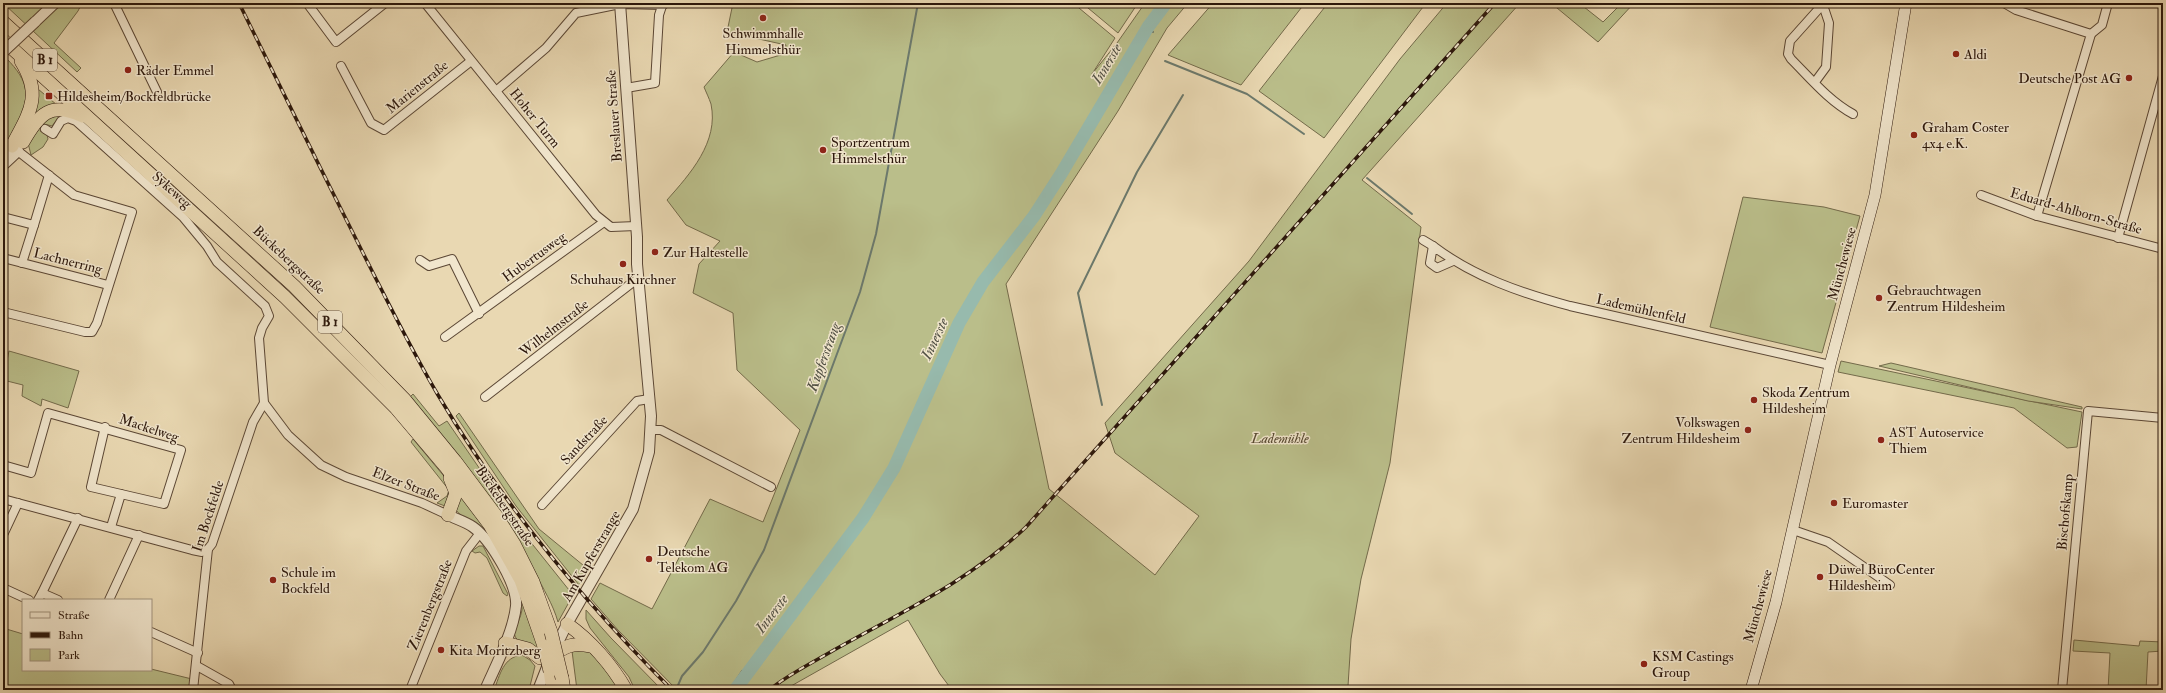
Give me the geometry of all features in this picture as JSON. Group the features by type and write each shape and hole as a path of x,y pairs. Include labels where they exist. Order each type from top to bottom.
{"highway":[{"name":"Bückebergstraße","path":"3,22 294,286 405,400 455,461 497,517 514,544 533,582 551,632 563,684"},
{"name":"Bückebergstraße","path":"3,40 9,52 93,121 235,250 329,339 396,408 446,467 490,525 522,580 550,671 553,690"},
{"path":"9,52 31,79 31,109 15,149"},
{"path":"15,149 37,121 49,112 67,110 93,121"},
{"path":"446,467 456,493 448,515"},
{"path":"567,624 583,635 607,663 626,690"},
{"path":"505,643 545,654 564,646 577,644 591,646"}],"main road":[{"name":"Münchewiese","path":"1751,690 1770,626 1830,365 1855,276 1879,176 1906,3"}],"street":[{"path":"9,52 55,3"},
{"path":"114,3 157,92"},
{"path":"307,3 336,42 385,3"},
{"name":"Hoher Turm","path":"425,3 604,222"},
{"path":"2004,3 2016,10 2091,34"},
{"path":"2037,216 2091,34 2102,26 2108,3"},
{"path":"496,91 546,48 576,13 620,4 663,4 659,15 655,84 626,88"},
{"name":"Breslauer Straße","path":"620,4 636,232"},
{"path":"1824,4 1790,41 1788,47 1791,59 1843,109 1853,114"},
{"path":"1815,82 1826,67 1829,23 1824,4"},
{"name":"Marienstraße","path":"341,66 371,123 384,130 471,61"},
{"path":"2118,238 2163,76"},
{"name":"Sykeweg","path":"45,129 53,134 61,121 68,118 76,121 183,217 207,246 217,262 265,306 269,316 262,328 259,338 264,403"},
{"path":"3,156 15,149"},
{"path":"3,165 15,149"},
{"path":"15,149 49,175"},
{"name":"Lachnerring","path":"3,312 85,332 92,332 97,323 132,212 74,195 49,175 22,263"},
{"name":"Eduard-Ahlborn-Straße","path":"1981,196 2037,216 2163,249"},
{"name":"Lachnerring","path":"3,217 34,225"},
{"path":"604,222 615,228 636,232"},
{"name":"Hubertusweg","path":"445,338 604,222"},
{"name":"Am Kupferstrange","path":"538,690 545,654 567,624 633,509 648,458 651,430 640,279 642,263 641,245 636,232"},
{"name":"Lademühlenfeld","path":"1423,240 1453,261 1492,280 1538,298 1830,365"},
{"path":"1433,246 1430,264 1437,268 1453,261"},
{"name":"Lachnerring","path":"3,258 108,285"},
{"path":"420,260 429,266 452,259 479,314"},
{"name":"Wilhelmstraße","path":"484,397 633,282 640,279"},
{"name":"Sandstraße","path":"542,504 637,401 649,399"},
{"name":"Elzer Straße","path":"264,403 291,439 321,465 346,477 422,503 472,526 480,533 498,557 516,600 515,612 505,643 485,690"},
{"name":"Im Bockfelde","path":"193,690 197,666 208,549 214,538 253,422 264,403"},
{"name":"Bischofskamp","path":"2062,690 2088,411 2163,418"},
{"name":"Mackelweg","path":"3,465 32,473 48,413 105,427 181,450 164,504 91,487 105,427"},
{"path":"651,430 660,430 771,487"},
{"path":"111,527 121,494"},
{"path":"3,499 192,550 202,552 208,549"},
{"path":"3,535 18,503"},
{"path":"54,599 40,596 78,518"},
{"path":"1793,530 1828,542 1890,586"},
{"name":"Zierenbergstraße","path":"410,690 466,551 480,533"},
{"path":"109,599 139,535"},
{"path":"3,588 27,599"},
{"path":"152,632 198,653"},
{"path":"197,666 229,684 232,690"}],"green space":[{"path":"3,3 82,3 78,11 54,43 81,68 77,72"},
{"name":"Lademühle","path":"733,3 1073,3 1115,38 1092,74 1117,43 1145,3 1188,3 1167,28 1118,111 1006,284 1049,489 1155,575 1199,516 1115,453 1105,423 1249,261 1400,59 1447,3 1520,3 1362,180 1421,227 1390,463 1361,579 1351,639 1348,686 1346,690 952,690 940,674 908,620 784,690 738,690 742,670 729,690 677,690 618,630 591,599 600,583 652,609 710,499 763,522 800,430 737,370 733,313 693,293 699,264 720,241 686,225 667,200 693,168 707,144 711,131 712,118 711,104 704,87 734,52 757,62 784,54 786,45 727,32"},
{"path":"1082,3 1138,3 1118,33"},
{"path":"1213,3 1305,3 1241,85 1168,55"},
{"path":"1328,3 1426,3 1324,138 1259,91"},
{"path":"1551,3 1579,3 1603,22 1622,3 1634,3 1598,42"},
{"path":"6,58 20,75 24,83 26,99 21,116 9,140 3,148 3,62"},
{"path":"38,89 57,105 31,124"},
{"path":"60,116 52,126 44,124 40,131 47,135 48,139 43,147 31,155 28,143 43,118"},
{"path":"1743,197 1824,207 1860,216 1822,353 1710,327"},
{"path":"9,351 79,371 68,408 42,399 41,406 22,396 23,385 3,380"},
{"path":"1841,361 2082,412 2077,447 2067,448 2014,408 1838,372"},
{"path":"1891,363 2082,407 2082,409 2028,401 1879,366"},
{"path":"413,394 439,426 447,421 525,535 573,595 558,622 551,603 522,548 493,503 461,460 409,398"},
{"path":"459,413 539,529 589,570 579,585 516,506 456,416"},
{"path":"413,439 448,481 451,487 445,506 437,503 447,496 449,490 411,442"},
{"path":"461,495 504,554 542,650 525,645 515,637 514,633 522,610 518,593 503,559 488,534 480,527 459,514 456,510"},
{"path":"479,546 483,546 508,594 507,596 503,593 487,558 480,552 475,553 472,551"},
{"path":"586,610 662,690 635,690 629,677 590,628 586,619"},
{"path":"3,628 22,634 22,671 152,671 152,669 196,680 194,690 3,690"},
{"path":"2074,640 2139,646 2140,641 2163,642 2163,651 2148,652 2146,690 2108,690 2110,653 2073,651"},
{"path":"591,650 606,666 619,690 577,690 572,651"},
{"path":"522,655 530,660 535,666 529,690 494,690 500,673 506,663 516,656"}],"waterway":[{"name":"Kupferstrang","path":"676,690 682,676 703,652 736,601 764,550 860,292 876,234 918,3"},
{"name":"Innerste","path":"735,690 863,518 894,468 959,323 983,282 1034,216 1061,174 1148,27 1166,3"},
{"name":"Innerste","path":"1148,27 1153,32"},
{"path":"1165,61 1247,94 1304,134"},
{"path":"1102,405 1078,293 1137,172 1183,95"},
{"path":"1367,178 1412,214"}],"railway":[{"path":"239,3 399,325 428,378 463,435 489,474 546,550 607,622 672,690"},
{"path":"769,690 801,669 909,609 958,579 1005,546 1026,527 1495,3"}],"place":[{"name":"Schwimmhalle Himmelsthür","path":"763,18"},
{"name":"Aldi","path":"1956,54"},
{"name":"Räder Emmel","path":"128,70"},
{"name":"Deutsche Post AG","path":"2129,78"},
{"name":"Hildesheim/Bockfeldbrücke","path":"49,96"},
{"name":"Graham Coster 4x4 e.K.","path":"1914,135"},
{"name":"Sportzentrum Himmelsthür","path":"823,150"},
{"name":"Zur Haltestelle","path":"655,252"},
{"name":"Schuhaus Kirchner","path":"623,264"},
{"name":"Gebrauchtwagen Zentrum Hildesheim","path":"1879,298"},
{"name":"Skoda Zentrum Hildesheim","path":"1754,400"},
{"name":"Volkswagen Zentrum Hildesheim","path":"1748,430"},
{"name":"AST Autoservice Thiem","path":"1881,440"},
{"name":"Euromaster","path":"1834,503"},
{"name":"Deutsche Telekom AG","path":"649,559"},
{"name":"Düwel BüroCenter Hildesheim","path":"1820,577"},
{"name":"Schule im Bockfeld","path":"273,580"},
{"name":"Kita Moritzberg","path":"441,650"},
{"name":"KSM Castings Group","path":"1644,664"}]}
